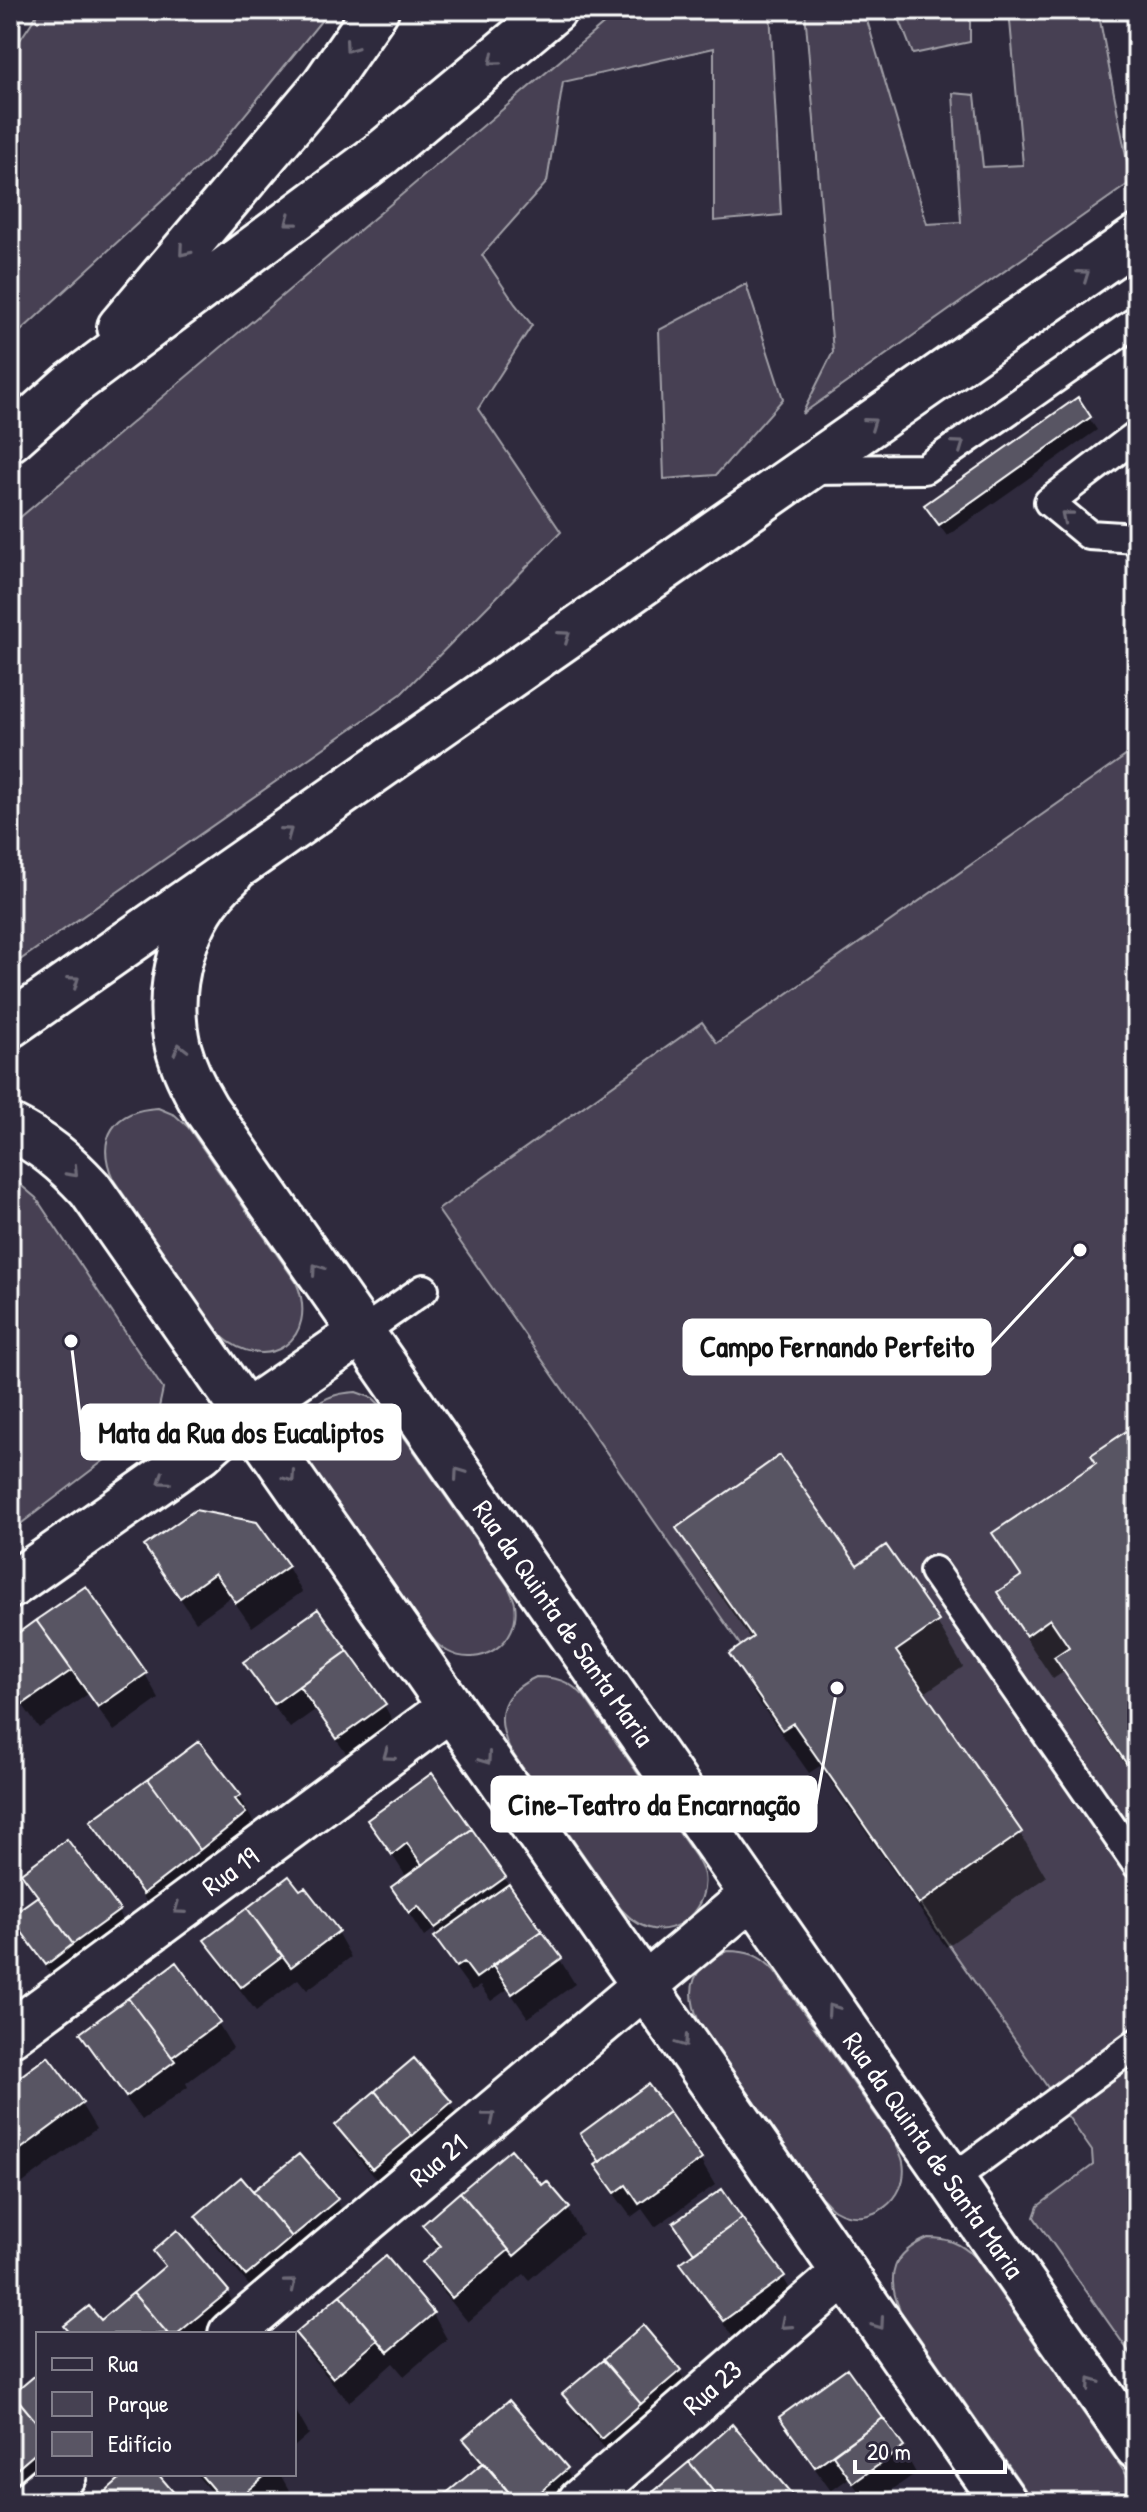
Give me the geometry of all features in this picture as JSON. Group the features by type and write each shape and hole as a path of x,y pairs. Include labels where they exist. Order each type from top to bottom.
{"main road":[{"path":"72,384 325,84 376,10"},
{"path":"10,439 72,384 381,154 554,10"},
{"path":"10,1025 1137,238"},
{"name":"Rua da Quinta de Santa Maria","path":"249,859 222,882 201,910 186,941 173,1010 178,1045 188,1078 206,1109 361,1333 1137,2447"},
{"path":"10,1127 39,1142 66,1163 90,1189 1004,2502"},
{"path":"10,1586 201,1452 245,1413 361,1333"},
{"name":"Rua 19","path":"10,2034 450,1708"},
{"name":"Rua 21","path":"233,2332 753,1895"},
{"name":"Rua 23","path":"580,2502 845,2273"},
{"path":"31,2502 62,2476"}],"lane":[{"path":"804,470 924,469 1137,321"},
{"path":"1137,435 1049,502 1089,535 1137,538"},
{"path":"361,1333 424,1289"},
{"path":"934,1571 1137,1864"},
{"path":"951,2180 1137,2043"}],"green space":[{"path":"40,10 330,10 213,154 10,341 10,55"},
{"path":"620,10 770,10 781,215 714,221 714,48 563,82 547,182 482,255 532,325 478,409 561,532 401,694 10,967 10,526"},
{"path":"805,10 864,10 927,224 961,222 953,93 975,95 983,167 1023,165 1009,10 1098,10 1131,182 802,414 833,352"},
{"path":"896,10 970,10 970,42 913,54"},
{"path":"746,284 783,399 716,475 664,479 659,330"},
{"path":"1137,748 1137,2363 1034,2217 1038,2206 1093,2165 1092,2151 438,1210 702,1022 717,1043"},
{"path":"158,1108 175,1115 188,1127 296,1282 302,1302 301,1320 295,1335 285,1346 271,1352 255,1352 238,1347 220,1335 113,1179 106,1151 112,1129 130,1114"},
{"path":"10,1176 36,1198 163,1389 156,1421 10,1532"},
{"path":"356,1392 373,1398 386,1411 508,1586 514,1602 515,1618 512,1630 496,1649 472,1657 460,1656 437,1644 310,1464 303,1436 309,1413 327,1398"},
{"path":"536,1677 562,1681 584,1696 696,1857 703,1873 702,1898 697,1908 681,1923 660,1930 648,1928 621,1909 509,1748 502,1724 504,1705 515,1690"},
{"path":"727,1951 753,1955 774,1970 896,2144 902,2160 903,2176 894,2199 884,2207 861,2216 848,2215 835,2210 821,2197 699,2022 692,1998 695,1979 706,1964"},
{"path":"928,2238 953,2242 975,2257 1137,2490 1137,2502 1034,2502 900,2310 893,2286 895,2266 907,2251"}],"building":[{"path":"1078,397 1091,417 939,525 924,505"},
{"path":"1137,1424 1137,1779 1054,1657 1069,1647 1050,1619 1026,1636 997,1592 1021,1576 992,1533 1096,1463 1091,1455"},
{"path":"780,1455 857,1565 886,1545 939,1621 896,1651 1022,1832 919,1904 793,1723 782,1730 729,1654 753,1637 676,1528"},
{"path":"195,1510 257,1522 289,1566 236,1603 215,1573 180,1598 144,1546"},
{"path":"86,1586 147,1673 98,1707 36,1620"},
{"path":"318,1609 348,1651 274,1704 243,1662"},
{"path":"36,1620 72,1670 23,1704 10,1686 10,1639"},
{"path":"348,1651 386,1704 337,1739 299,1686"},
{"path":"199,1741 241,1795 235,1799 246,1813 200,1850 148,1779"},
{"path":"432,1773 472,1829 422,1865 407,1843 392,1855 367,1820"},
{"path":"148,1779 200,1850 143,1894 90,1821"},
{"path":"472,1829 506,1877 435,1928 418,1906 409,1913 391,1887"},
{"path":"67,1839 120,1910 73,1944 21,1873"},
{"path":"289,1876 300,1890 305,1887 339,1931 291,1967 247,1908"},
{"path":"509,1884 542,1931 476,1978 464,1962 456,1967 434,1937"},
{"path":"38,1896 73,1944 46,1965 10,1916"},
{"path":"247,1908 282,1956 241,1987 204,1940"},
{"path":"542,1931 562,1958 512,1994 492,1965"},
{"path":"176,1962 220,2022 172,2057 128,1998"},
{"path":"128,1998 175,2061 126,2097 80,2033"},
{"path":"48,2056 83,2103 10,2157 10,2084"},
{"path":"414,2058 452,2102 412,2136 375,2091"},
{"path":"648,2084 669,2112 600,2162 580,2134"},
{"path":"375,2091 412,2136 372,2169 335,2125"},
{"path":"669,2112 702,2159 639,2204 626,2185 615,2193 595,2165"},
{"path":"511,2149 542,2185 547,2181 570,2208 514,2256 460,2192"},
{"path":"299,2154 338,2199 292,2237 253,2191"},
{"path":"241,2177 292,2237 246,2276 195,2216"},
{"path":"722,2189 742,2218 694,2253 673,2223"},
{"path":"460,2192 509,2250 452,2298 422,2262 441,2246 422,2225"},
{"path":"742,2218 785,2276 723,2321 680,2263"},
{"path":"177,2230 229,2291 179,2332 166,2332 133,2293 165,2266 153,2251"},
{"path":"386,2256 434,2313 388,2352 340,2295"},
{"path":"133,2293 166,2332 69,2332 64,2326 89,2306 101,2320"},
{"path":"340,2295 378,2340 333,2378 296,2332"},
{"path":"643,2325 681,2370 641,2404 603,2360"},
{"path":"603,2360 641,2404 601,2439 562,2394"},
{"path":"847,2368 883,2418 815,2467 779,2417"},
{"path":"36,2375 36,2422 13,2394"},
{"path":"10,2390 36,2422 36,2453 10,2475"},
{"path":"509,2400 568,2468 529,2502 517,2502 463,2439"},
{"path":"883,2418 904,2447 853,2483 833,2455"},
{"path":"732,2424 796,2499 793,2502 722,2502 689,2462"},
{"path":"484,2462 517,2502 437,2501"},
{"path":"689,2462 722,2502 641,2502"},
{"path":"123,2476 160,2476 182,2502 104,2502 99,2497"},
{"path":"202,2476 265,2476 234,2502 224,2502"}],"place":[{"name":"Campo Fernando Perfeito","path":"1080,1250"},
{"name":"Mata da Rua dos Eucaliptos","path":"71,1341"},
{"name":"Cine-Teatro da Encarnação","path":"837,1688"}]}
